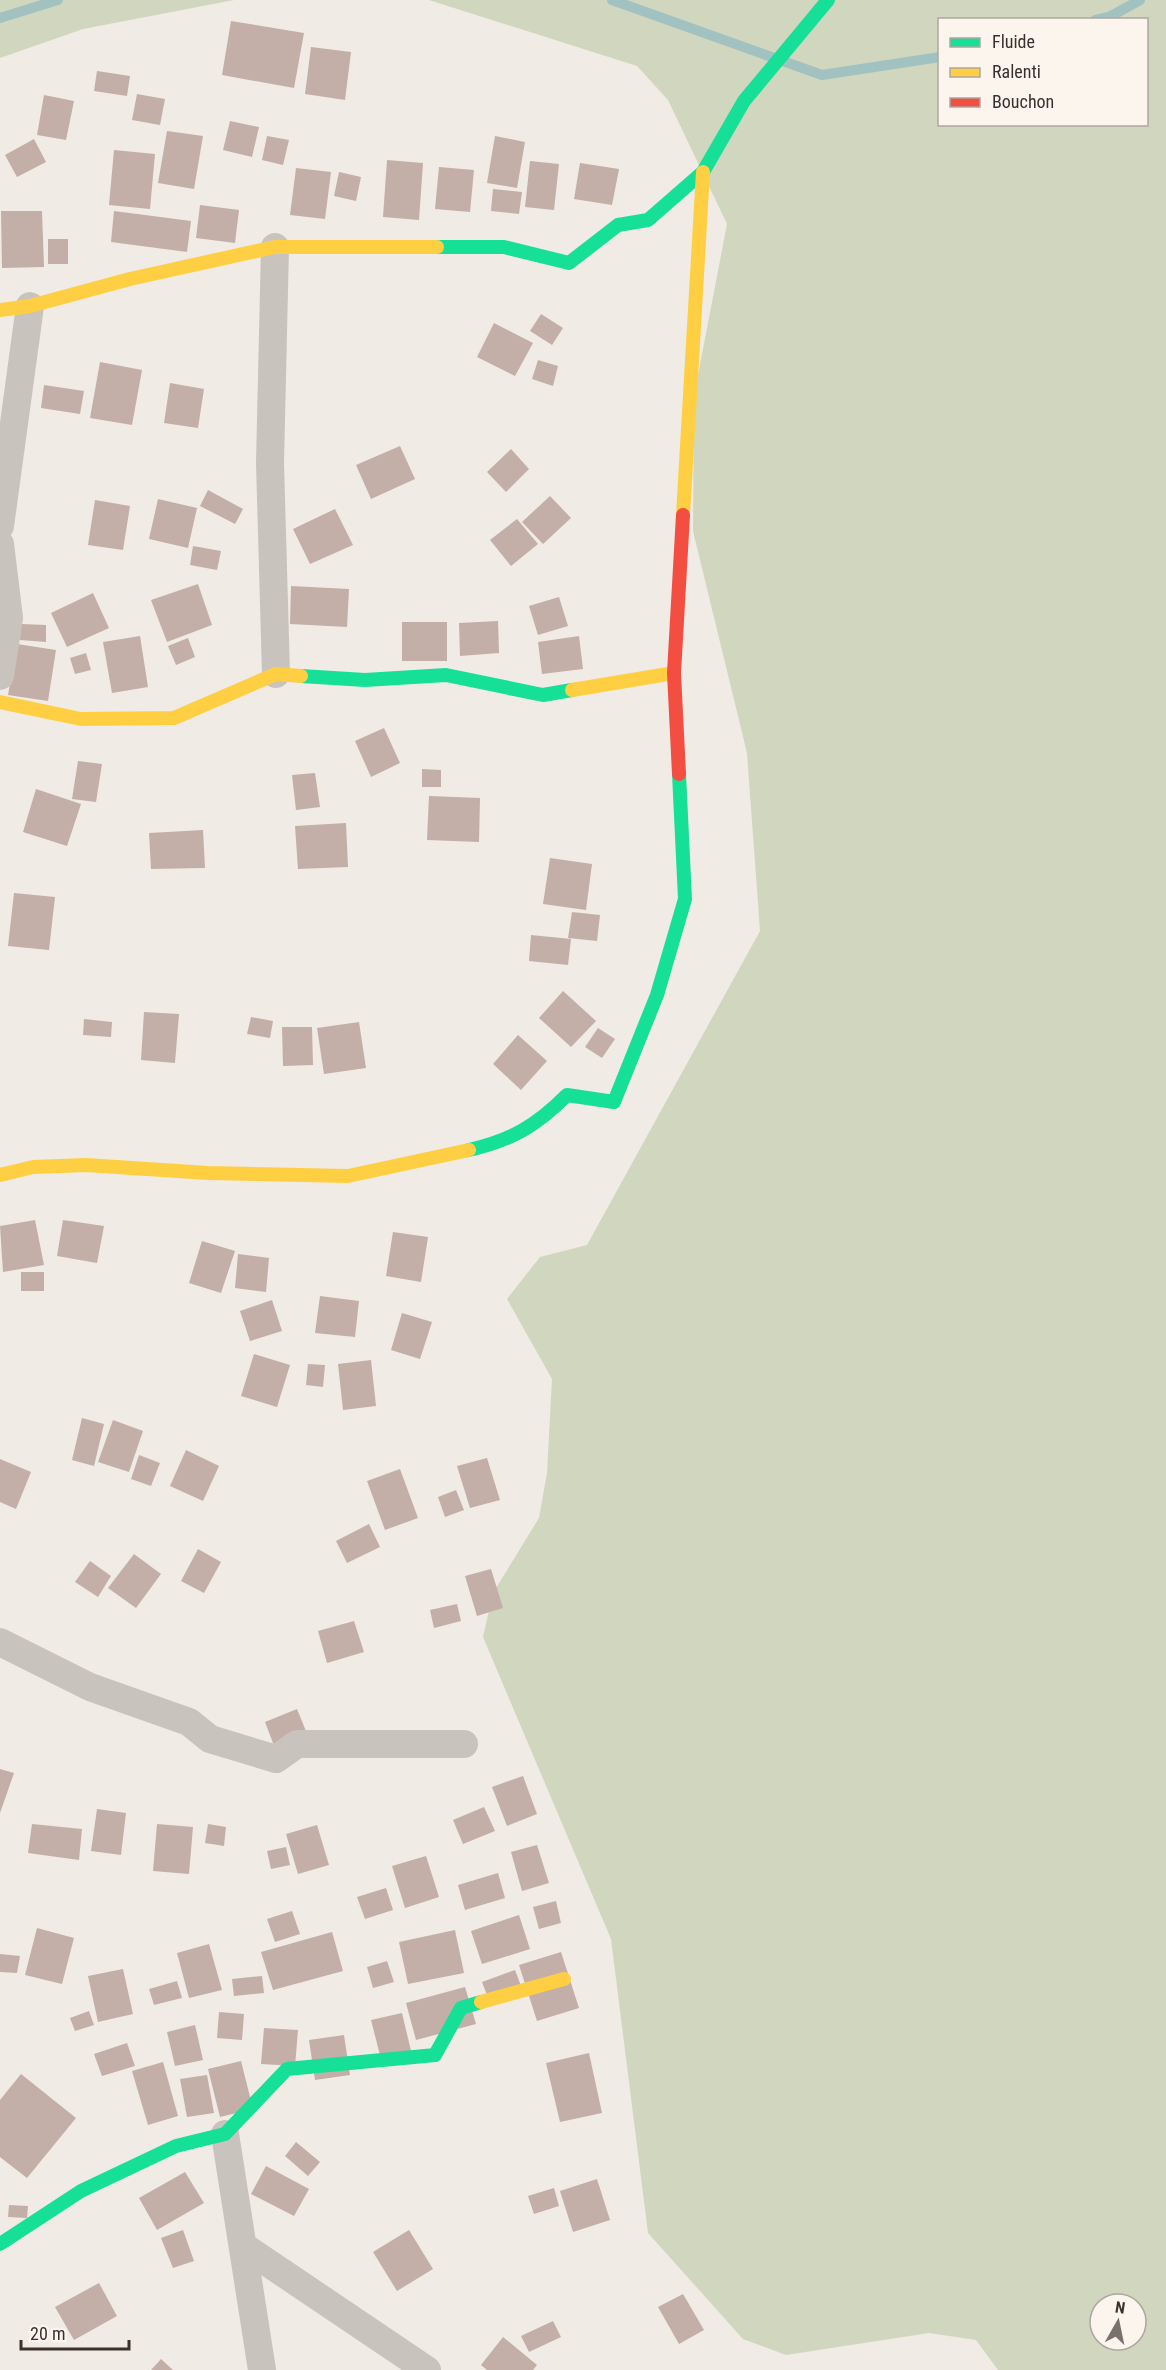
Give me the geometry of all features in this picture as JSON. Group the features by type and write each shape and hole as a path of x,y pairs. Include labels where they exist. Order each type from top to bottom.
{"street":[{"path":"0,310 30,306 130,279 275,247 504,247 568,263 618,225 648,220 703,172 744,101 828,0"},
{"path":"0,1175 33,1167 86,1165 208,1173 348,1176 495,1144 541,1121 567,1095 614,1102 657,995 685,899 674,673 703,172"},
{"path":"275,247 270,463 276,674"},
{"path":"0,526 30,306"},
{"path":"0,544 9,618 0,676"},
{"path":"0,702 81,719 174,718 276,674 365,680 446,675 543,695 674,673"},
{"path":"0,1642 90,1687 189,1722 210,1739 276,1759 297,1744 464,1744"},
{"path":"0,2244 81,2191 176,2146 225,2134 287,2069 435,2055 460,2007 564,1979"},
{"path":"225,2134 262,2370"},
{"path":"243,2246 427,2370"}],"green space":[{"path":"0,0 234,0 83,29 0,58"},
{"path":"429,0 1166,0 1166,2370 998,2370 976,2340 929,2333 786,2355 743,2339 648,2233 611,1939 483,1637 493,1593 539,1518 547,1473 552,1379 507,1299 540,1257 587,1245 760,931 747,753 693,531 694,396 727,224 668,100 637,66"}],"building":[{"path":"231,21 304,33 294,88 222,75"},
{"path":"311,47 351,52 345,100 305,94"},
{"path":"97,71 130,76 127,96 94,91"},
{"path":"137,94 165,99 160,125 132,120"},
{"path":"44,95 74,101 66,140 37,135"},
{"path":"230,121 259,127 252,157 223,150"},
{"path":"167,131 203,136 194,189 158,183"},
{"path":"267,136 289,140 283,165 262,160"},
{"path":"495,136 525,142 517,188 487,183"},
{"path":"34,139 46,162 17,177 5,155"},
{"path":"114,150 155,154 150,209 109,205"},
{"path":"387,160 423,163 419,220 383,217"},
{"path":"530,161 559,164 554,210 525,207"},
{"path":"580,163 619,169 612,205 574,199"},
{"path":"439,167 474,170 470,212 435,209"},
{"path":"296,168 331,172 325,219 290,215"},
{"path":"339,172 361,177 356,201 334,196"},
{"path":"493,189 522,192 519,214 491,211"},
{"path":"200,205 239,210 235,243 196,238"},
{"path":"1,211 42,211 44,267 2,268"},
{"path":"114,211 191,221 187,252 111,242"},
{"path":"48,239 68,239 68,264 48,264"},
{"path":"541,314 563,328 552,345 530,331"},
{"path":"494,323 533,343 515,376 477,357"},
{"path":"538,360 558,366 553,386 532,379"},
{"path":"100,362 142,370 132,425 90,418"},
{"path":"170,383 204,389 198,428 164,423"},
{"path":"44,385 84,391 80,414 41,408"},
{"path":"400,446 415,479 371,499 356,465"},
{"path":"511,449 529,469 506,492 487,472"},
{"path":"208,490 243,509 235,524 200,506"},
{"path":"550,496 571,518 543,544 522,522"},
{"path":"158,499 197,508 188,548 149,539"},
{"path":"95,500 130,506 123,550 88,545"},
{"path":"335,509 353,545 310,564 293,529"},
{"path":"517,519 538,544 511,566 490,540"},
{"path":"193,546 221,551 217,570 190,565"},
{"path":"198,584 212,625 167,642 151,600"},
{"path":"291,586 349,589 347,627 290,624"},
{"path":"93,593 109,628 67,647 51,613"},
{"path":"559,597 568,626 538,635 529,606"},
{"path":"498,621 499,653 460,656 459,623"},
{"path":"402,622 447,622 447,661 402,661"},
{"path":"21,624 46,625 46,642 20,640"},
{"path":"140,636 148,687 112,693 103,642"},
{"path":"579,636 583,669 542,674 538,642"},
{"path":"188,638 195,657 176,665 168,646"},
{"path":"17,644 56,650 48,701 8,695"},
{"path":"86,653 91,670 75,674 70,658"},
{"path":"384,728 400,763 371,777 355,741"},
{"path":"78,761 102,764 96,802 72,799"},
{"path":"422,769 441,770 441,787 422,787"},
{"path":"315,773 320,807 296,810 292,775"},
{"path":"36,789 81,804 67,846 23,832"},
{"path":"429,796 480,798 479,842 427,840"},
{"path":"346,823 348,867 298,869 295,826"},
{"path":"203,830 205,868 151,869 149,833"},
{"path":"550,858 592,864 586,910 543,904"},
{"path":"14,893 55,897 49,950 8,946"},
{"path":"572,912 600,915 597,941 568,938"},
{"path":"531,935 571,939 568,965 529,961"},
{"path":"563,991 596,1021 571,1047 539,1018"},
{"path":"144,1012 179,1014 175,1063 141,1060"},
{"path":"251,1017 273,1021 270,1038 247,1034"},
{"path":"84,1019 112,1022 111,1037 83,1035"},
{"path":"359,1022 366,1068 324,1074 317,1028"},
{"path":"282,1027 312,1027 313,1065 283,1066"},
{"path":"598,1028 615,1039 602,1058 585,1047"},
{"path":"518,1035 547,1061 521,1090 493,1064"},
{"path":"35,1220 44,1265 3,1272 0,1226"},
{"path":"63,1220 104,1226 97,1263 57,1256"},
{"path":"393,1232 428,1237 421,1282 386,1276"},
{"path":"202,1241 235,1251 221,1293 189,1283"},
{"path":"238,1254 269,1258 266,1292 235,1288"},
{"path":"21,1272 44,1272 44,1291 21,1291"},
{"path":"320,1296 359,1301 355,1337 315,1333"},
{"path":"272,1300 282,1331 250,1341 240,1311"},
{"path":"402,1313 432,1322 420,1359 391,1350"},
{"path":"254,1354 290,1365 277,1407 241,1396"},
{"path":"371,1360 376,1406 343,1410 338,1364"},
{"path":"308,1364 325,1365 323,1387 306,1385"},
{"path":"82,1418 104,1424 94,1466 72,1460"},
{"path":"113,1420 143,1431 129,1472 98,1462"},
{"path":"186,1450 219,1466 203,1501 170,1486"},
{"path":"139,1455 160,1463 151,1486 131,1479"},
{"path":"487,1458 500,1500 470,1508 457,1466"},
{"path":"0,1459 31,1472 16,1509 0,1502"},
{"path":"400,1469 418,1518 385,1530 367,1481"},
{"path":"456,1490 464,1510 445,1517 438,1497"},
{"path":"369,1524 380,1547 347,1563 336,1541"},
{"path":"198,1549 221,1562 204,1593 181,1581"},
{"path":"134,1554 161,1574 136,1608 108,1588"},
{"path":"90,1561 111,1576 98,1597 75,1582"},
{"path":"491,1569 503,1608 477,1616 465,1576"},
{"path":"457,1604 461,1621 434,1628 430,1610"},
{"path":"354,1621 364,1652 327,1663 318,1631"},
{"path":"297,1709 314,1751 281,1764 265,1722"},
{"path":"0,1769 14,1773 0,1813"},
{"path":"523,1776 537,1814 507,1826 492,1787"},
{"path":"484,1807 495,1831 463,1844 453,1820"},
{"path":"97,1809 126,1813 121,1855 91,1851"},
{"path":"32,1824 82,1829 79,1860 28,1853"},
{"path":"157,1824 193,1827 189,1874 153,1871"},
{"path":"208,1824 226,1827 224,1846 205,1843"},
{"path":"317,1825 329,1865 298,1874 286,1834"},
{"path":"537,1845 549,1883 522,1891 511,1852"},
{"path":"286,1847 290,1865 271,1869 267,1851"},
{"path":"426,1856 439,1897 405,1908 392,1866"},
{"path":"498,1873 505,1898 465,1910 458,1885"},
{"path":"386,1888 393,1910 365,1919 357,1897"},
{"path":"556,1901 561,1923 539,1929 533,1907"},
{"path":"292,1911 300,1934 275,1942 267,1919"},
{"path":"519,1915 530,1949 482,1964 471,1931"},
{"path":"37,1928 74,1938 62,1984 25,1975"},
{"path":"455,1930 464,1973 408,1984 399,1942"},
{"path":"332,1932 343,1971 273,1990 261,1952"},
{"path":"209,1944 222,1990 189,1998 177,1953"},
{"path":"561,1952 579,2008 537,2021 519,1965"},
{"path":"0,1954 20,1956 17,1973 0,1972"},
{"path":"387,1961 394,1982 373,1988 367,1967"},
{"path":"123,1969 133,2014 98,2022 88,1976"},
{"path":"515,1970 523,1991 490,2003 482,1982"},
{"path":"262,1976 264,1993 234,1996 232,1979"},
{"path":"177,1981 182,1998 154,2005 149,1989"},
{"path":"465,1987 476,2024 416,2040 406,2003"},
{"path":"89,2011 94,2025 75,2031 70,2018"},
{"path":"219,2012 244,2014 242,2040 217,2038"},
{"path":"402,2013 412,2055 382,2063 371,2020"},
{"path":"195,2025 203,2060 175,2066 167,2032"},
{"path":"264,2028 298,2030 295,2066 261,2064"},
{"path":"344,2035 350,2075 315,2080 309,2040"},
{"path":"127,2043 135,2066 102,2076 94,2054"},
{"path":"589,2053 602,2113 560,2122 546,2063"},
{"path":"241,2061 253,2109 220,2117 208,2069"},
{"path":"163,2062 178,2116 148,2125 132,2071"},
{"path":"21,2074 76,2118 27,2178 0,2157 0,2100"},
{"path":"207,2075 214,2113 187,2117 180,2079"},
{"path":"296,2142 320,2162 308,2176 285,2156"},
{"path":"266,2166 309,2189 294,2216 251,2194"},
{"path":"185,2172 204,2203 157,2230 139,2198"},
{"path":"597,2179 610,2220 573,2232 560,2191"},
{"path":"554,2188 559,2206 534,2214 528,2196"},
{"path":"9,2205 28,2206 27,2218 8,2217"},
{"path":"183,2230 194,2261 173,2268 161,2238"},
{"path":"409,2230 433,2269 397,2291 373,2252"},
{"path":"99,2283 117,2316 74,2340 55,2307"},
{"path":"683,2294 704,2330 679,2344 658,2307"},
{"path":"553,2321 561,2337 529,2352 521,2336"},
{"path":"503,2337 537,2365 533,2370 487,2370 481,2365"},
{"path":"161,2359 173,2370 151,2370"}],"waterway":[{"path":"0,18 58,0"},
{"path":"612,0 822,75 938,57"},
{"path":"1103,18 1140,0"}],"traffic: fast":[{"path":"437,247 504,247 569,263 618,225 648,220 703,172 744,101 828,0"},
{"path":"301,676 365,680 446,675 543,695 572,690"},
{"path":"469,1150 498,1142 522,1130 545,1115 567,1095 614,1102 657,995 685,899 679,774"},
{"path":"0,2244 81,2191 176,2146 225,2134 287,2069 435,2055 461,2008 481,2002"}],"traffic: slow":[{"path":"683,515 703,172"},
{"path":"0,310 30,306 130,279 275,247 437,247"},
{"path":"572,690 674,673"},
{"path":"0,702 81,719 174,718 276,674 301,676"},
{"path":"0,1175 33,1167 86,1165 208,1173 348,1176 469,1150"},
{"path":"481,2002 564,1979"}],"traffic: jam":[{"path":"679,774 674,673 683,515"}]}
